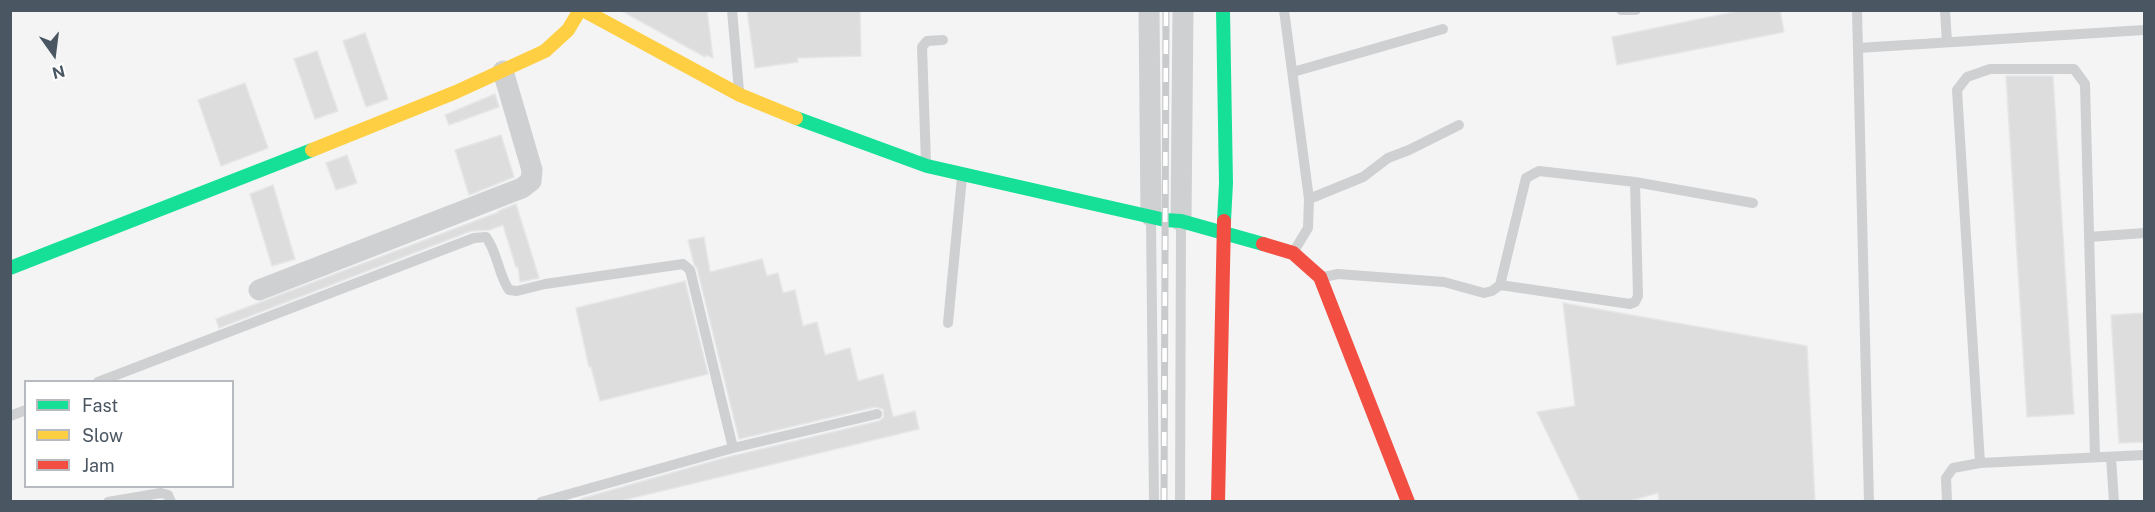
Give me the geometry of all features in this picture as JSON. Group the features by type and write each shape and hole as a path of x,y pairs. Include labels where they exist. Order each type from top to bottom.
{"street":[{"path":"10,268 223,186 456,92 545,51 568,30 582,10 774,111 927,166 1181,221 1293,253 1320,277 1408,501"},
{"path":"1149,10 1150,216"},
{"path":"1181,221 1183,10"},
{"path":"1218,501 1226,183 1223,10"},
{"path":"259,290 522,188 531,181 532,170 503,70"}],"lane":[{"path":"732,10 740,95"},
{"path":"1284,10 1309,199 1308,228 1293,253"},
{"path":"1622,10 1636,10"},
{"path":"1857,10 1869,501"},
{"path":"1945,10 1947,42"},
{"path":"1293,72 1443,29"},
{"path":"1858,48 2145,30"},
{"path":"927,166 922,47 927,41 943,40"},
{"path":"1980,464 1957,90 1967,77 1990,69 2074,69 2085,84 2095,457"},
{"path":"1309,199 1363,177 1388,158 1459,125"},
{"path":"1320,277 1338,274 1444,282 1484,292 1492,291 1500,285 1526,178 1539,171 1635,182 1753,203"},
{"path":"948,323 963,174"},
{"path":"1500,285 1630,304 1635,302 1638,296 1635,182"},
{"path":"1150,216 1154,501"},
{"path":"1180,501 1181,221"},
{"path":"2089,237 2145,233"},
{"path":"101,380 474,238 486,237 492,244 504,282 509,290 517,291 544,284 682,264 690,270 733,448"},
{"path":"541,501 733,448 877,414"},
{"path":"1947,501 1946,477 1953,468 1980,464 2145,455"},
{"path":"2111,457 2114,501"},
{"path":"108,501 161,493 168,495 171,501"}],"building":[{"path":"620,10 707,10 713,58 706,55 705,57"},
{"path":"747,10 860,10 861,56 797,58 798,62 755,68"},
{"path":"1743,10 1780,10 1784,32 1617,65 1612,37"},
{"path":"365,33 388,99 366,107 343,41"},
{"path":"317,51 338,111 315,119 294,59"},
{"path":"2006,76 2053,76 2074,414 2027,417"},
{"path":"245,83 268,148 221,166 198,100"},
{"path":"495,94 499,107 449,125 445,115"},
{"path":"501,135 514,177 469,195 455,150"},
{"path":"347,155 357,183 336,190 326,163"},
{"path":"273,185 295,259 272,266 250,194"},
{"path":"516,204 539,278 520,282 518,267 516,267 503,225 489,230 471,231 219,328 216,319"},
{"path":"704,237 710,272 762,259 767,276 778,273 783,293 795,290 803,326 817,322 825,355 850,348 858,381 883,374 893,417 915,411 919,429 620,501 580,501 580,499 724,458 879,421 884,417 883,409 875,407 739,439 688,240"},
{"path":"685,281 708,374 600,401 591,367 589,367 576,308"},
{"path":"1563,303 1807,346 1815,501 1659,501 1658,493 1629,501 1580,501 1537,412 1575,406"},
{"path":"2145,313 2145,442 2119,443 2111,315"}],"railway":[{"path":"1164,502 1166,10"}],"traffic: fast":[{"path":"1223,10 1226,183 1224,221"},
{"path":"796,118 927,166 1165,220 1181,221 1263,244"},
{"path":"10,268 312,150"}],"traffic: slow":[{"path":"312,150 456,92 545,51 568,30 580,10"},
{"path":"583,10 740,95 796,118"}],"traffic: jam":[{"path":"1218,502 1224,221"},
{"path":"1263,244 1293,253 1320,277 1408,502"}]}
